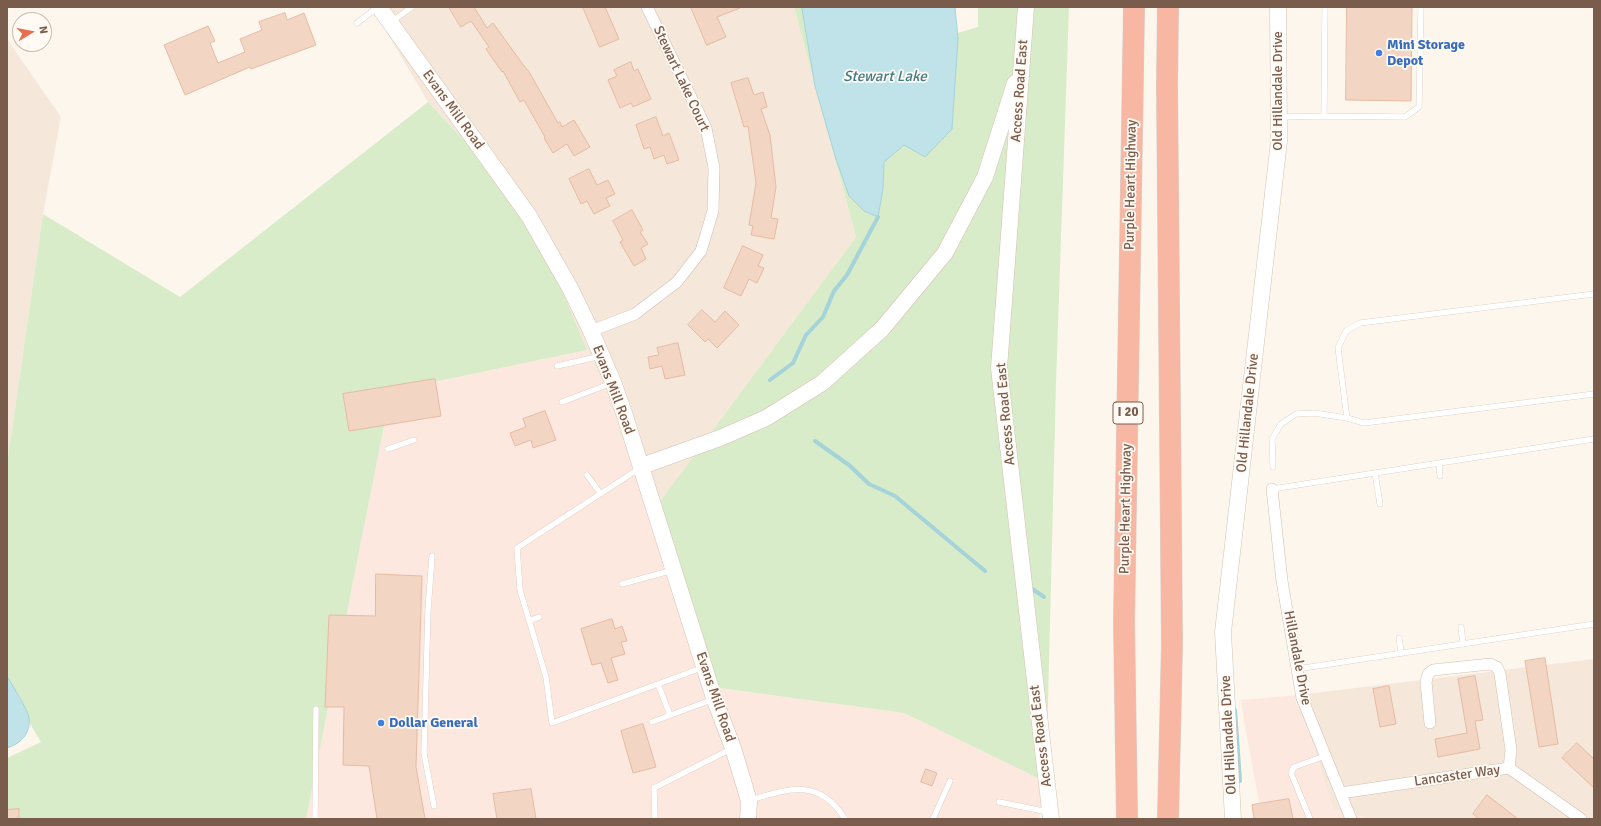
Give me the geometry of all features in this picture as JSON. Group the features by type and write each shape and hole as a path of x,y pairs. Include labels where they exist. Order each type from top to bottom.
{"highway":[{"name":"Purple Heart Highway","path":"1127,819 1124,622 1134,7"},
{"path":"1168,7 1167,84 1172,644 1168,819"}],"main road":[{"name":"Evans Mill Road","path":"379,7 529,216 570,288 602,356 613,382 642,466 714,698 733,748 749,801 748,819"},
{"name":"Access Road East","path":"1026,7 999,368 1047,784 1055,817"},
{"name":"Old Hillandale Drive","path":"1233,819 1223,632 1279,141 1278,7"},
{"path":"642,466 720,438 766,418 822,383 882,328 945,253 986,177 1023,57"}],"street":[{"name":"Stewart Lake Court","path":"591,332 635,314 677,282 701,251 713,211 714,168 706,128 647,7"},
{"name":"Hillandale Drive","path":"1272,489 1282,581 1302,698 1351,819"},
{"path":"1430,723 1426,682 1428,674 1433,670 1490,664 1497,667 1500,674 1511,750 1509,768"},
{"name":"Lancaster Way","path":"1341,793 1509,768 1581,819"}],"lane":[{"path":"357,23 379,7"},
{"path":"390,23 412,7"},
{"path":"1324,7 1324,116"},
{"path":"1279,117 1405,117 1419,107 1421,7"},
{"path":"1347,418 1338,348 1346,331 1360,323 1594,294"},
{"path":"557,366 602,356"},
{"path":"562,402 613,382"},
{"path":"1272,467 1272,439 1281,424 1296,414 1314,413 1347,418 1364,424 1594,394"},
{"path":"1272,489 1594,439"},
{"path":"388,449 414,440"},
{"path":"1439,463 1440,476"},
{"path":"642,466 516,548 520,590 546,677 552,723 704,667"},
{"path":"1375,473 1380,504"},
{"path":"587,475 600,493"},
{"path":"432,556 428,610 424,753 434,806"},
{"path":"622,584 673,569"},
{"path":"529,621 539,617"},
{"path":"1297,669 1401,652 1594,624"},
{"path":"1461,627 1463,643"},
{"path":"1399,638 1401,652"},
{"path":"658,684 670,715"},
{"path":"652,722 714,698"},
{"path":"315,819 316,709"},
{"path":"655,819 654,788 733,748"},
{"path":"1310,819 1291,773 1294,767 1325,756"},
{"path":"933,819 950,782"},
{"path":"749,801 774,793 799,788 817,792 837,806 845,819"},
{"path":"999,802 1055,817"}],"shaded area":[{"path":"372,7 794,7 856,237 658,504 587,350 550,262 499,177 428,102"},
{"path":"7,39 12,46 12,52 16,52 61,117 43,214 7,464"},
{"path":"587,350 658,504 719,688 904,713 1046,782 1039,819 306,819 391,391"},
{"path":"1594,659 1594,819 1372,819 1333,810 1298,695"},
{"path":"1298,695 1333,810 1372,819 1261,819 1241,700"}],"green space":[{"path":"794,7 910,7 917,45 978,27 978,7 1069,7 1056,383 1046,782 904,713 719,688 658,504 856,237"},
{"path":"428,102 499,177 550,262 587,350 391,391 306,819 7,819 7,758 41,742 7,686 7,464 43,214 180,297"}],"water":[{"name":"Stewart Lake","path":"802,7 955,7 958,39 952,129 925,157 904,145 884,162 883,189 878,217 864,211 849,196 835,156 815,86"},
{"path":"7,676 26,709 29,724 24,738 7,748"}],"building":[{"path":"449,7 474,7 487,28 493,23 528,70 558,123 560,122 562,127 574,120 590,147 574,156 567,144 553,153 524,100 520,102 503,71 502,72 486,49 489,47 471,21 461,27"},
{"path":"583,7 605,7 619,39 600,47"},
{"path":"691,7 740,8 717,17 726,37 707,45"},
{"name":"Mini Storage Depot","path":"1347,7 1412,7 1411,101 1346,100"},
{"path":"285,13 287,20 304,13 316,45 251,69 250,67 185,95 164,45 208,26 215,41 210,43 218,63 245,52 240,39 262,30 259,22"},
{"path":"631,62 634,71 638,69 651,99 633,107 631,103 620,108 608,80 617,76 614,70"},
{"path":"748,78 754,95 763,92 767,107 761,109 770,135 776,187 771,218 778,219 774,239 751,235 753,226 749,225 756,183 748,126 744,127 731,83"},
{"path":"656,117 663,136 669,133 679,160 667,164 664,155 654,159 650,147 644,149 636,125"},
{"path":"589,169 597,185 608,180 615,194 606,198 610,206 594,214 587,201 581,204 569,179"},
{"path":"632,210 643,230 640,232 648,244 641,248 646,259 634,266 620,242 623,240 613,221"},
{"path":"743,246 763,255 758,266 764,268 757,283 749,279 741,296 724,288"},
{"path":"702,310 715,322 725,311 739,325 717,348 708,339 705,342 688,325"},
{"path":"678,343 685,375 665,379 662,366 650,369 648,357 659,355 657,348"},
{"path":"435,379 441,416 349,431 343,394"},
{"path":"545,411 556,440 533,448 531,440 515,446 510,433 526,427 523,419"},
{"path":"376,574 422,576 416,767 425,819 377,819 369,766 343,765 344,707 325,707 329,615 375,616"},
{"path":"612,619 615,629 622,626 627,641 621,642 625,654 611,658 618,680 608,683 601,663 592,665 581,629"},
{"path":"1545,658 1558,744 1539,747 1525,661"},
{"path":"1475,676 1483,720 1475,721 1480,749 1438,757 1435,739 1467,733 1458,679"},
{"path":"1389,686 1396,724 1380,727 1373,689"},
{"path":"643,724 656,767 633,773 621,731"},
{"path":"1577,743 1594,759 1594,788 1562,758"},
{"path":"926,769 937,773 932,786 921,782"},
{"path":"531,789 536,819 497,819 493,794"},
{"path":"1487,795 1518,819 1479,819 1473,814"},
{"path":"1289,799 1293,819 1254,819 1252,805"},
{"path":"19,809 19,819 7,819 7,810"}],"waterway":[{"path":"770,380 793,363 806,335 823,317 834,291 847,275 878,217"},
{"path":"815,441 849,465 869,484 895,496 985,571"},
{"path":"1031,588 1044,597"},
{"path":"1235,710 1240,781"}],"place":[{"name":"Mini Storage Depot","path":"1379,53"},
{"name":"Dollar General","path":"381,723"}]}
